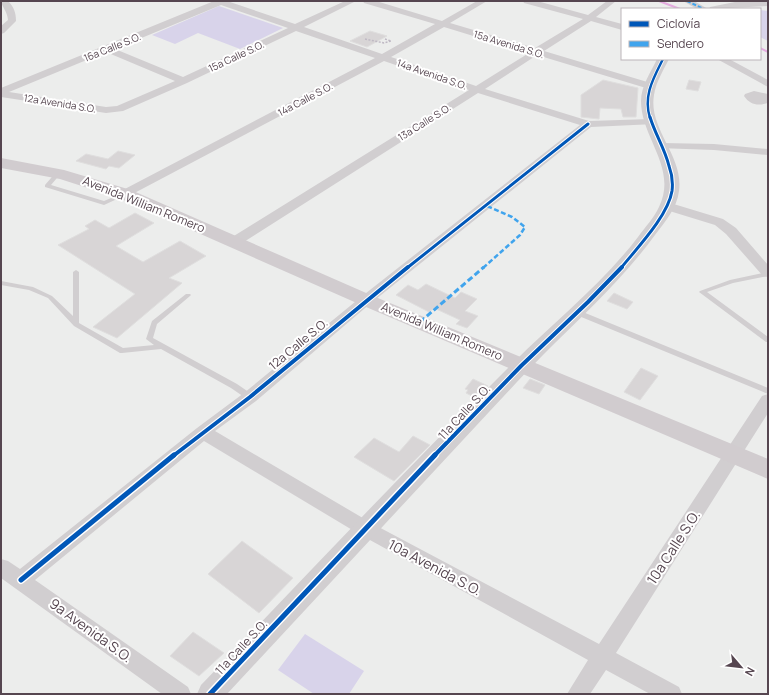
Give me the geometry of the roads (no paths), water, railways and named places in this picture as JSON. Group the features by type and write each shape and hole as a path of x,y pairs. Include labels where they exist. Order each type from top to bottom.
{"main road":[{"name":"Avenida William Romero","path":"1,163 59,172 88,180 125,194 366,300 768,469"}],"street":[{"path":"1,31 12,21 12,13 8,5 3,1"},
{"name":"14a Avenida S.O.","path":"220,1 476,89 588,124 651,122"},
{"name":"16a Calle S.O.","path":"1,93 220,1"},
{"name":"15a Calle S.O.","path":"119,109 183,81 352,1"},
{"name":"15a Avenida S.O.","path":"368,1 650,86"},
{"name":"14a Calle S.O.","path":"125,194 384,57 483,1"},
{"path":"527,1 621,27"},
{"name":"13a Calle S.O.","path":"234,242 590,18 612,1"},
{"path":"687,1 702,8"},
{"path":"719,8 746,2 768,3"},
{"path":"107,49 183,81"},
{"path":"651,122 647,101 650,86 663,60"},
{"path":"724,60 768,84"},
{"name":"12a Avenida S.O.","path":"1,93 106,110 119,109"},
{"name":"11a Calle S.O.","path":"210,694 522,365 608,283 634,255 667,206 672,192 672,173 651,122"},
{"name":"12a Calle S.O.","path":"21,580 203,432 250,398 366,300 588,124"},
{"path":"662,146 714,147 768,153"},
{"path":"667,206 719,222 731,231 768,273"},
{"name":"10a Calle S.O.","path":"578,694 768,400"},
{"name":"10a Avenida S.O.","path":"203,432 366,530 671,694"},
{"name":"9a Avenida S.O.","path":"1,567 180,694"}],"lane":[{"path":"76,272 76,324"},
{"path":"768,273 732,281 702,292 768,340"},
{"path":"1,283 31,288 50,297 76,324 122,351 162,346"},
{"path":"188,295 154,323 149,339 234,386 250,398"},
{"path":"576,312 768,391"}],"waterway":[{"path":"659,1 677,8"},
{"path":"761,48 768,52"}]}
